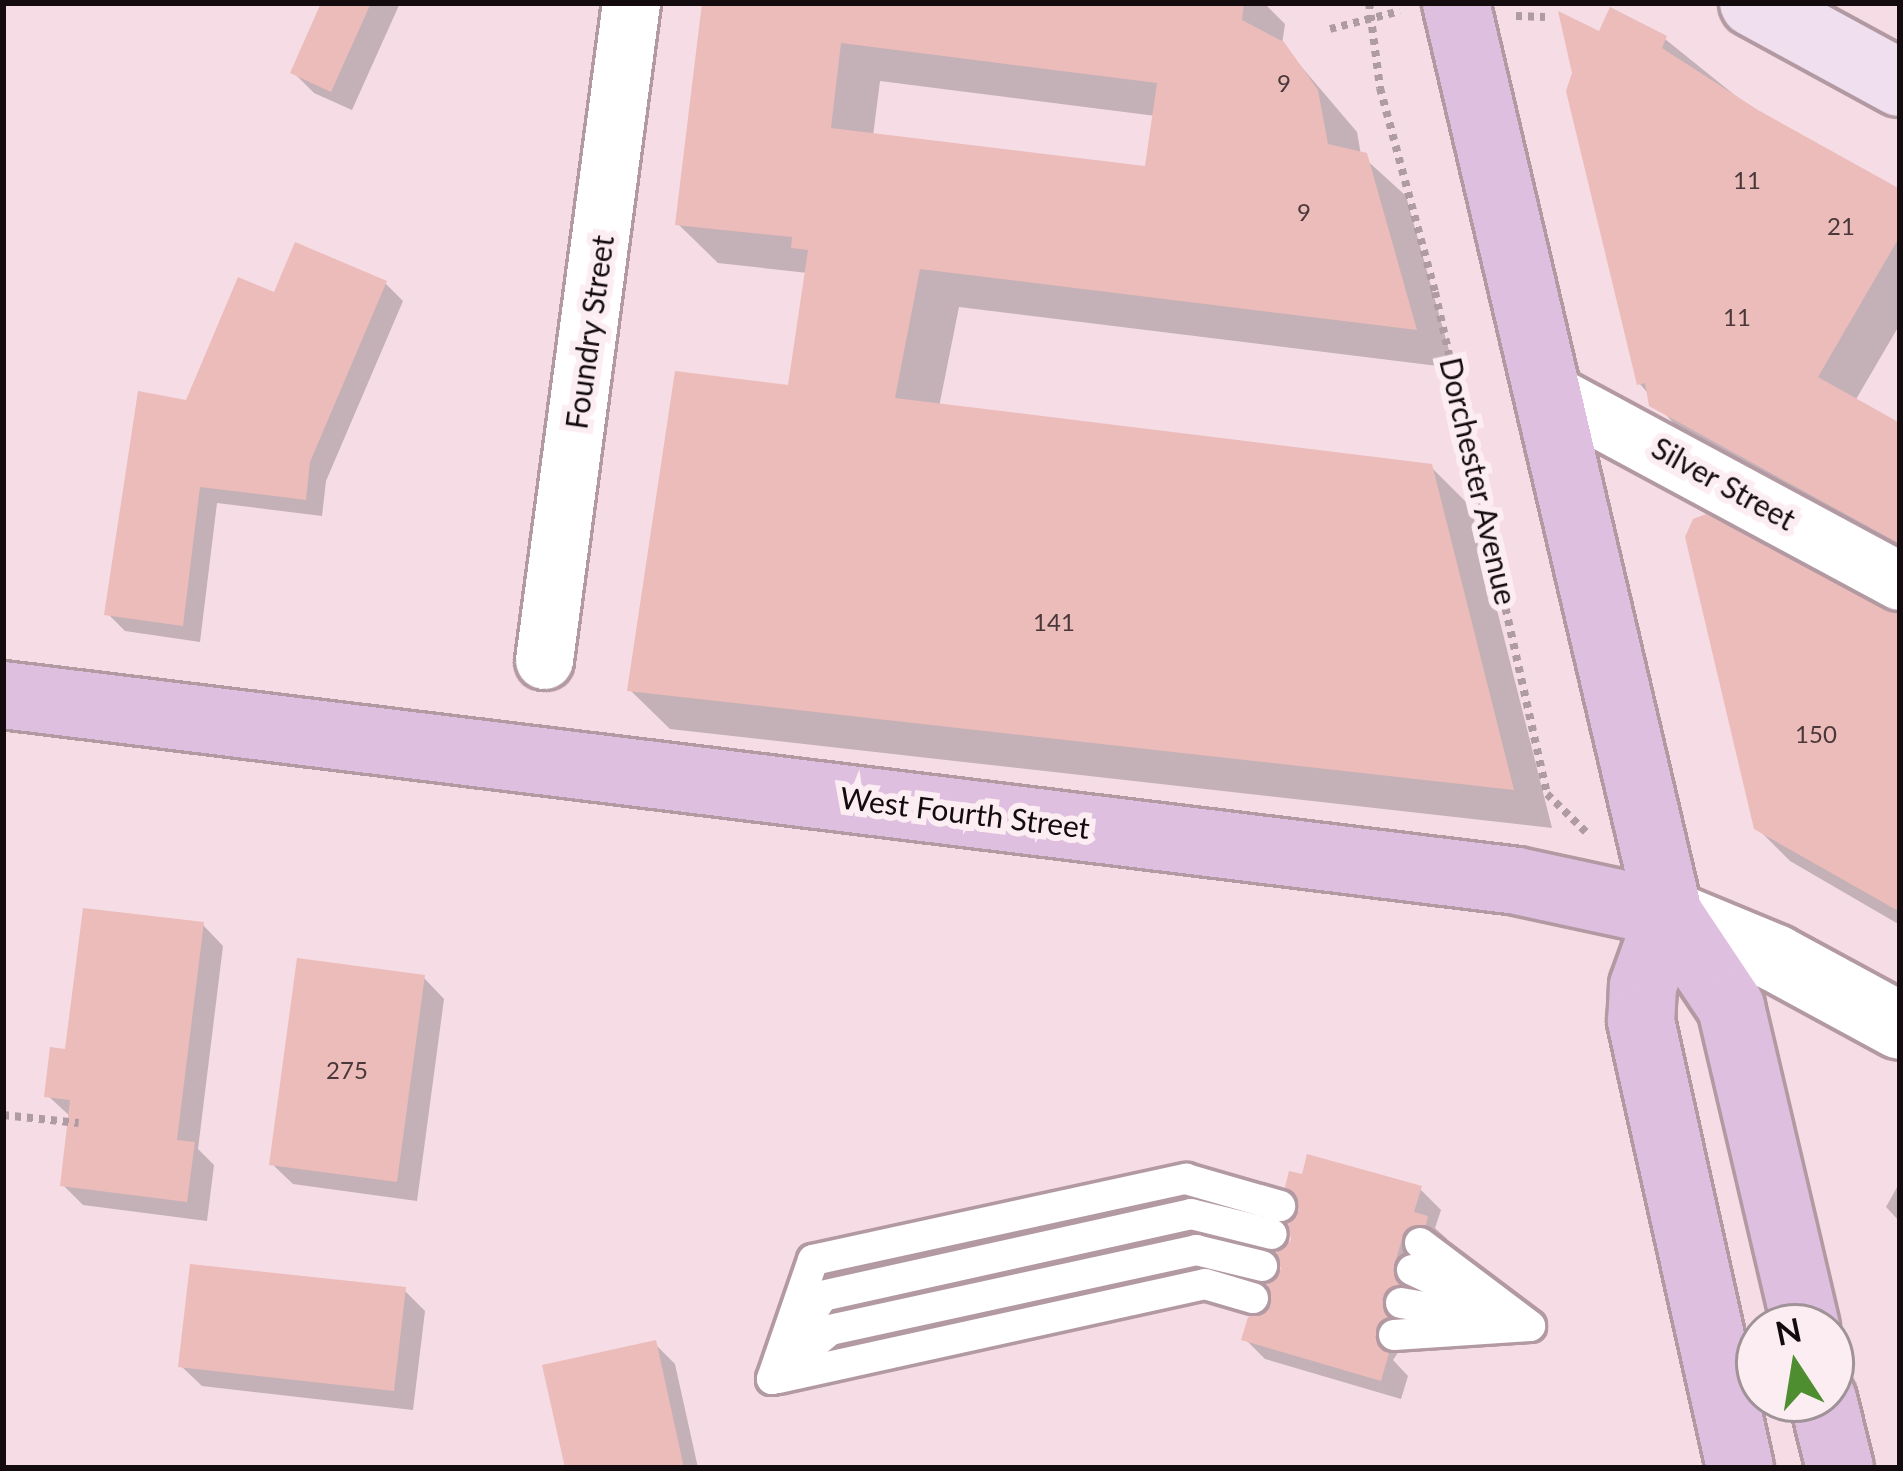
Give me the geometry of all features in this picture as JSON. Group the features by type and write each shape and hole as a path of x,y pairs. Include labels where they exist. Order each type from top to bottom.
{"main road":[{"path":"1753,3 1900,83"},
{"path":"1426,7 1545,390 1669,914 1731,1007 1800,1303"},
{"name":"West Fourth Street","path":"3,695 1517,881 1669,914"},
{"path":"1669,914 1640,1007 1740,1468"},
{"path":"1829,1423 1840,1468"}],"street":[{"name":"Foundry Street","path":"544,660 631,3"},
{"name":"Silver Street","path":"1545,390 1900,581"},
{"name":"West Fourth Street","path":"1669,914 1775,958 1900,1026"}],"lane":[{"path":"772,1379 813,1260 1186,1179 1276,1220"},
{"path":"772,1379 830,1330 1196,1250 1262,1266"},
{"path":"1416,1257 1530,1326"},
{"path":"772,1379 1205,1284 1253,1298"},
{"path":"1402,1303 1530,1326"},
{"path":"1394,1335 1530,1326"}],"path":[{"path":"1330,29 1369,8 1426,7"},
{"name":"Dorchester Avenue","path":"1369,8 1380,88 1435,292 1547,794 1593,839"},
{"path":"3,1115 79,1123"}],"building":[{"path":"321,3 371,3 331,92 290,73"},
{"path":"702,3 1244,3 1242,20 1284,42 1318,90 1328,144 1367,153 1417,330 920,269 895,398 1432,464 1514,790 627,691 675,371 788,385 808,250 791,248 792,237 675,225","holes":["841,43 1157,83 1145,166 831,128"]},
{"path":"1610,7 1667,36 1662,48 1758,110 1900,189 1900,236 1818,377 1900,423 1900,544 1649,406 1645,383 1637,385 1566,91 1572,73 1558,11 1599,31"},
{"path":"295,242 387,281 310,462 306,500 200,487 183,626 104,615 138,391 186,400 238,277 274,292"},
{"path":"1706,514 1900,614 1900,912 1754,829 1685,537 1693,519"},
{"path":"83,908 204,922 177,1140 195,1142 187,1202 60,1186 70,1100 44,1097 50,1047 65,1049"},
{"path":"297,958 425,975 397,1182 269,1165"},
{"path":"1307,1154 1422,1186 1414,1212 1428,1216 1426,1225 1404,1232 1393,1270 1399,1284 1382,1299 1388,1317 1375,1337 1389,1353 1381,1381 1241,1340 1248,1317 1271,1305 1267,1285 1281,1269 1276,1253 1291,1240 1288,1223 1299,1210 1285,1187 1289,1171 1302,1174"},
{"path":"190,1264 406,1287 394,1391 178,1367"},
{"path":"656,1340 684,1468 565,1468 542,1365"}]}
